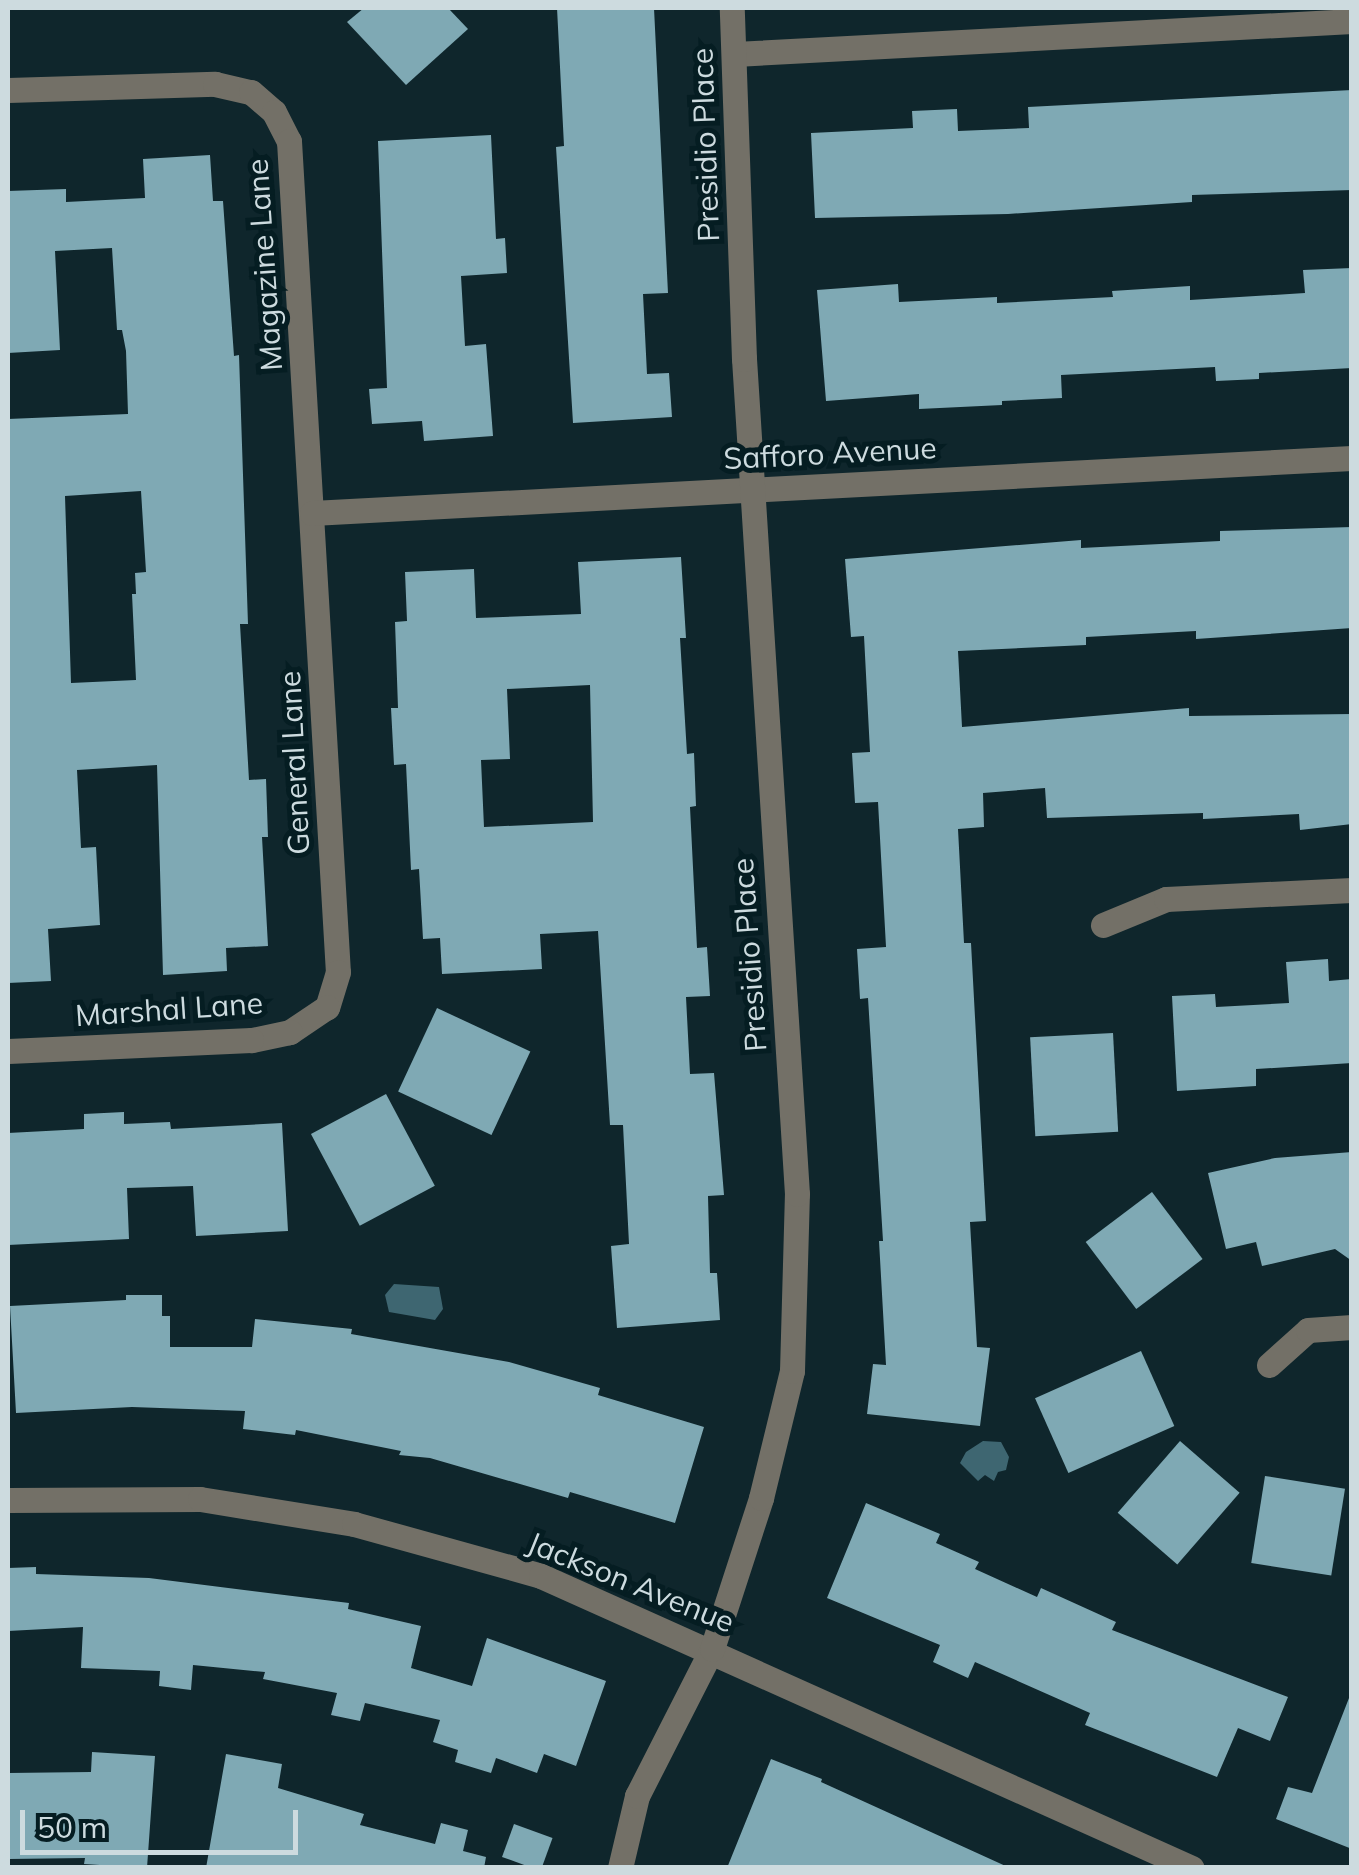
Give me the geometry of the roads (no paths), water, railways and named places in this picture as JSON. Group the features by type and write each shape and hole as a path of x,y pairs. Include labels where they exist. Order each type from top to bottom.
{"street":[{"name":"Presidio Place","path":"620,1868 637,1796 712,1649 761,1498 792,1372 797,1194 752,490 732,8"},
{"path":"735,54 1352,21"},
{"name":"Magazine Lane","path":"8,90 215,84 251,92 274,112 289,141 312,513"},
{"name":"Safforo Avenue","path":"312,513 1352,458"},
{"name":"General Lane","path":"312,513 338,972 327,1007"},
{"path":"1103,925 1166,899 1352,890"},
{"name":"Marshal Lane","path":"8,1050 252,1040 290,1032 327,1007"},
{"path":"1269,1365 1308,1330 1352,1327"},
{"name":"Jackson Avenue","path":"8,1500 200,1499 354,1524 542,1576 712,1649 1192,1868"}],"water":[{"path":"394,1284 439,1287 443,1309 435,1320 389,1312 385,1295"},
{"path":"983,1441 1001,1442 1009,1457 1006,1470 998,1472 994,1481 985,1475 978,1481 960,1463 966,1452"}]}
